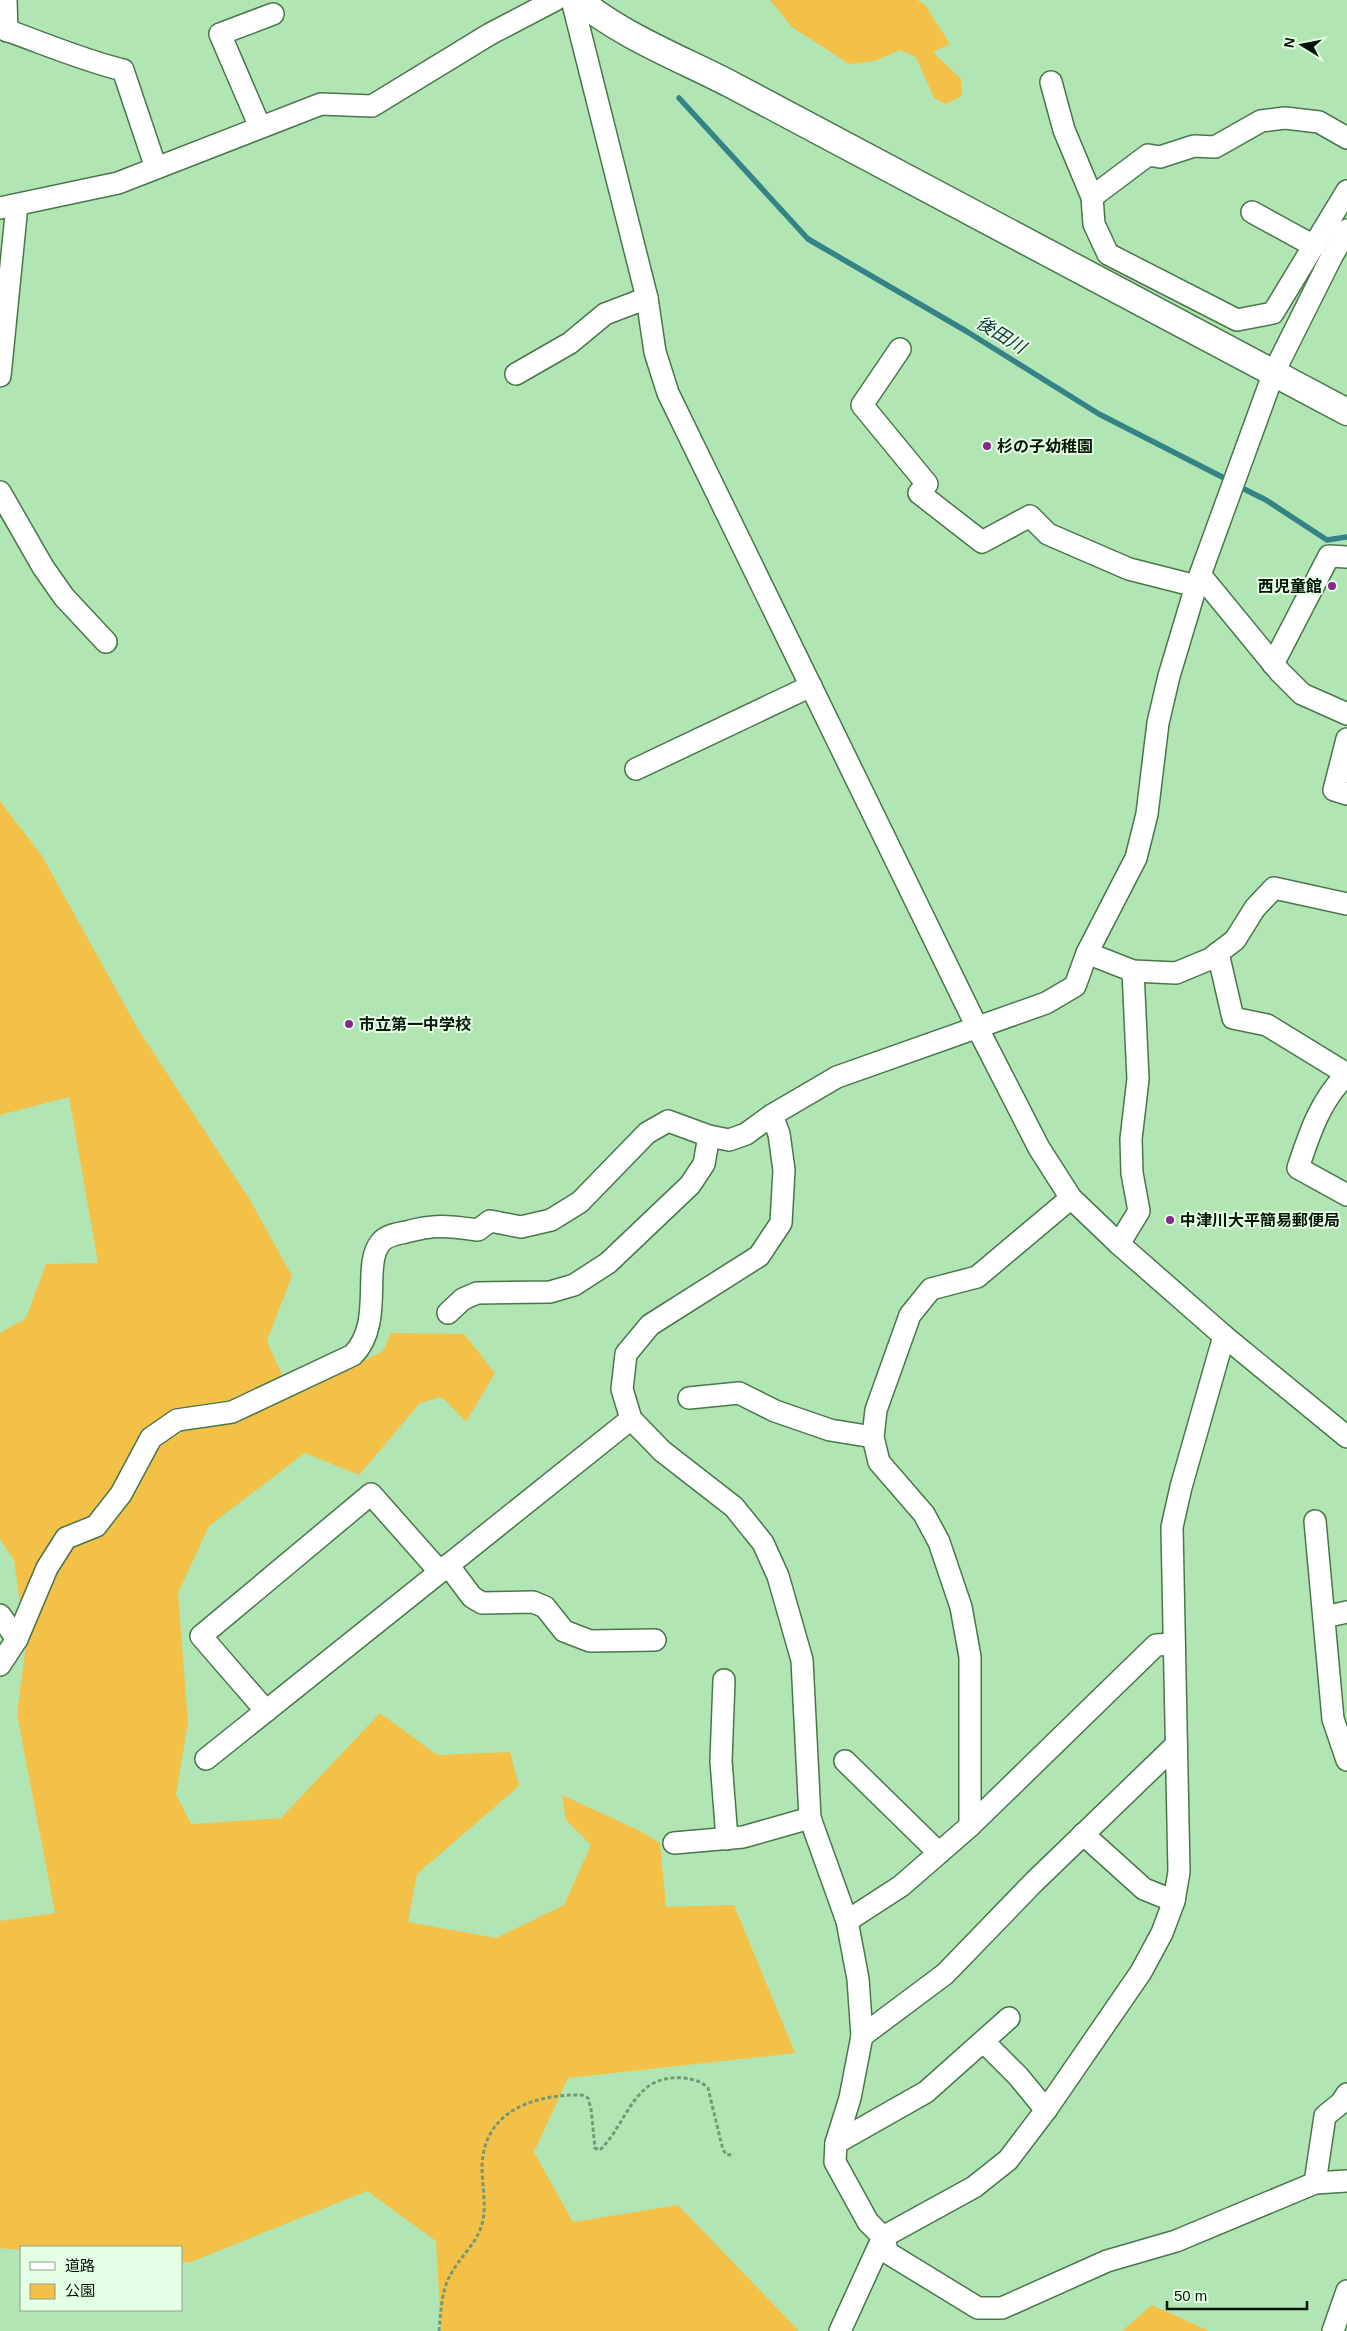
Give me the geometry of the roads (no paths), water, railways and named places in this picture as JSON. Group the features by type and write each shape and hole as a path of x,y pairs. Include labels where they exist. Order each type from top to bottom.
{"street":[{"path":"6,0 4,30 59,48 94,63 123,70 156,168"},
{"path":"0,376 9,206 118,183 320,104 372,106 490,34 555,0"},
{"path":"572,0 647,298 655,352 668,393 977,1027 1039,1148 1071,1198 1119,1244 1224,1336 1345,1429"},
{"path":"591,4 1347,412"},
{"path":"260,127 220,34 273,14"},
{"path":"1051,82 1064,130 1092,198 1094,224 1108,254 1237,320 1273,313 1347,191"},
{"path":"1092,198 1148,155 1160,157 1194,146 1215,147 1261,122 1285,118 1319,122 1347,138"},
{"path":"1252,212 1314,246"},
{"path":"0,1663 16,1639 47,1568 66,1538 96,1526 121,1494 151,1438 178,1420 232,1412 353,1355 361,1346 369,1324 376,1252 386,1238 428,1225 478,1230 490,1221 521,1227 534,1226 550,1220 580,1202 647,1133 668,1121 709,1136 729,1140 746,1134 772,1115 837,1077 1046,1003 1074,986 1087,953 1136,858 1147,814 1158,724 1169,676 1198,581 1236,474 1274,372 1347,230"},
{"path":"516,374 570,343 606,314 647,298"},
{"path":"900,350 862,405 927,484 919,493 982,542 1030,516 1048,534 1129,569 1198,581 1302,694 1347,714"},
{"path":"0,492 43,567 64,597 106,642"},
{"path":"1273,664 1329,556 1347,557"},
{"path":"636,769 811,686"},
{"path":"1347,740 1334,790 1347,794"},
{"path":"1087,953 1133,971 1176,973 1210,959 1235,940 1255,908 1274,888 1347,904"},
{"path":"1218,953 1233,1018 1267,1025 1347,1074 1336,1085 1314,1119 1298,1168 1347,1195"},
{"path":"1119,1244 1139,1211 1132,1173 1131,1139 1138,1079 1133,971"},
{"path":"772,1115 779,1134 784,1170 781,1223 759,1256 650,1325 626,1354 622,1389 631,1419 662,1451 734,1507 763,1543 778,1576 802,1660 810,1818 847,1921 858,1979 862,2036 850,2098 836,2143 835,2162 868,2222 883,2238 888,2253 978,2308 1002,2308 1107,2261 1176,2242 1315,2183 1347,2181"},
{"path":"448,1313 463,1299 477,1293 550,1292 574,1285 608,1263 690,1185 704,1164 709,1136"},
{"path":"970,1826 970,1657 961,1607 939,1542 928,1521 879,1462 873,1437 876,1410 910,1314 931,1289 977,1277 1071,1198"},
{"path":"840,2331 883,2238 974,2187 1008,2160 1046,2110 1141,1972 1162,1932 1174,1901 1179,1872 1172,1527 1181,1487 1224,1336"},
{"path":"689,1398 740,1394 775,1411 830,1430 873,1437"},
{"path":"206,1759 631,1419"},
{"path":"266,1711 201,1636 371,1494 444,1569 482,1603 533,1602 545,1607 564,1631 590,1641 655,1640"},
{"path":"1315,1521 1334,1719 1347,1760"},
{"path":"1324,1617 1347,1612"},
{"path":"0,1615 16,1639"},
{"path":"847,1921 901,1886 970,1826 1156,1646 1174,1644"},
{"path":"724,1680 721,1761 728,1839"},
{"path":"862,2036 945,1974 1083,1834 1176,1745"},
{"path":"844,1761 939,1853"},
{"path":"674,1843 743,1837 810,1818"},
{"path":"1083,1834 1144,1889 1174,1901"},
{"path":"836,2143 926,2092 1010,2018"},
{"path":"984,2042 1018,2076 1046,2110"},
{"path":"1315,2183 1325,2116 1341,2103 1347,2094"},
{"path":"1333,2331 1347,2291"}],"waterway":[{"name":"後田川","path":"679,98 808,239 966,331 1099,414 1230,481"},
{"name":"後田川","path":"1238,486 1266,500 1327,540 1347,537"}],"place":[{"name":"杉の子幼稚園","path":"987,446"},
{"name":"西児童館","path":"1332,586"},
{"name":"市立第一中学校","path":"349,1024"},
{"name":"中津川大平簡易郵便局","path":"1170,1220"}]}
